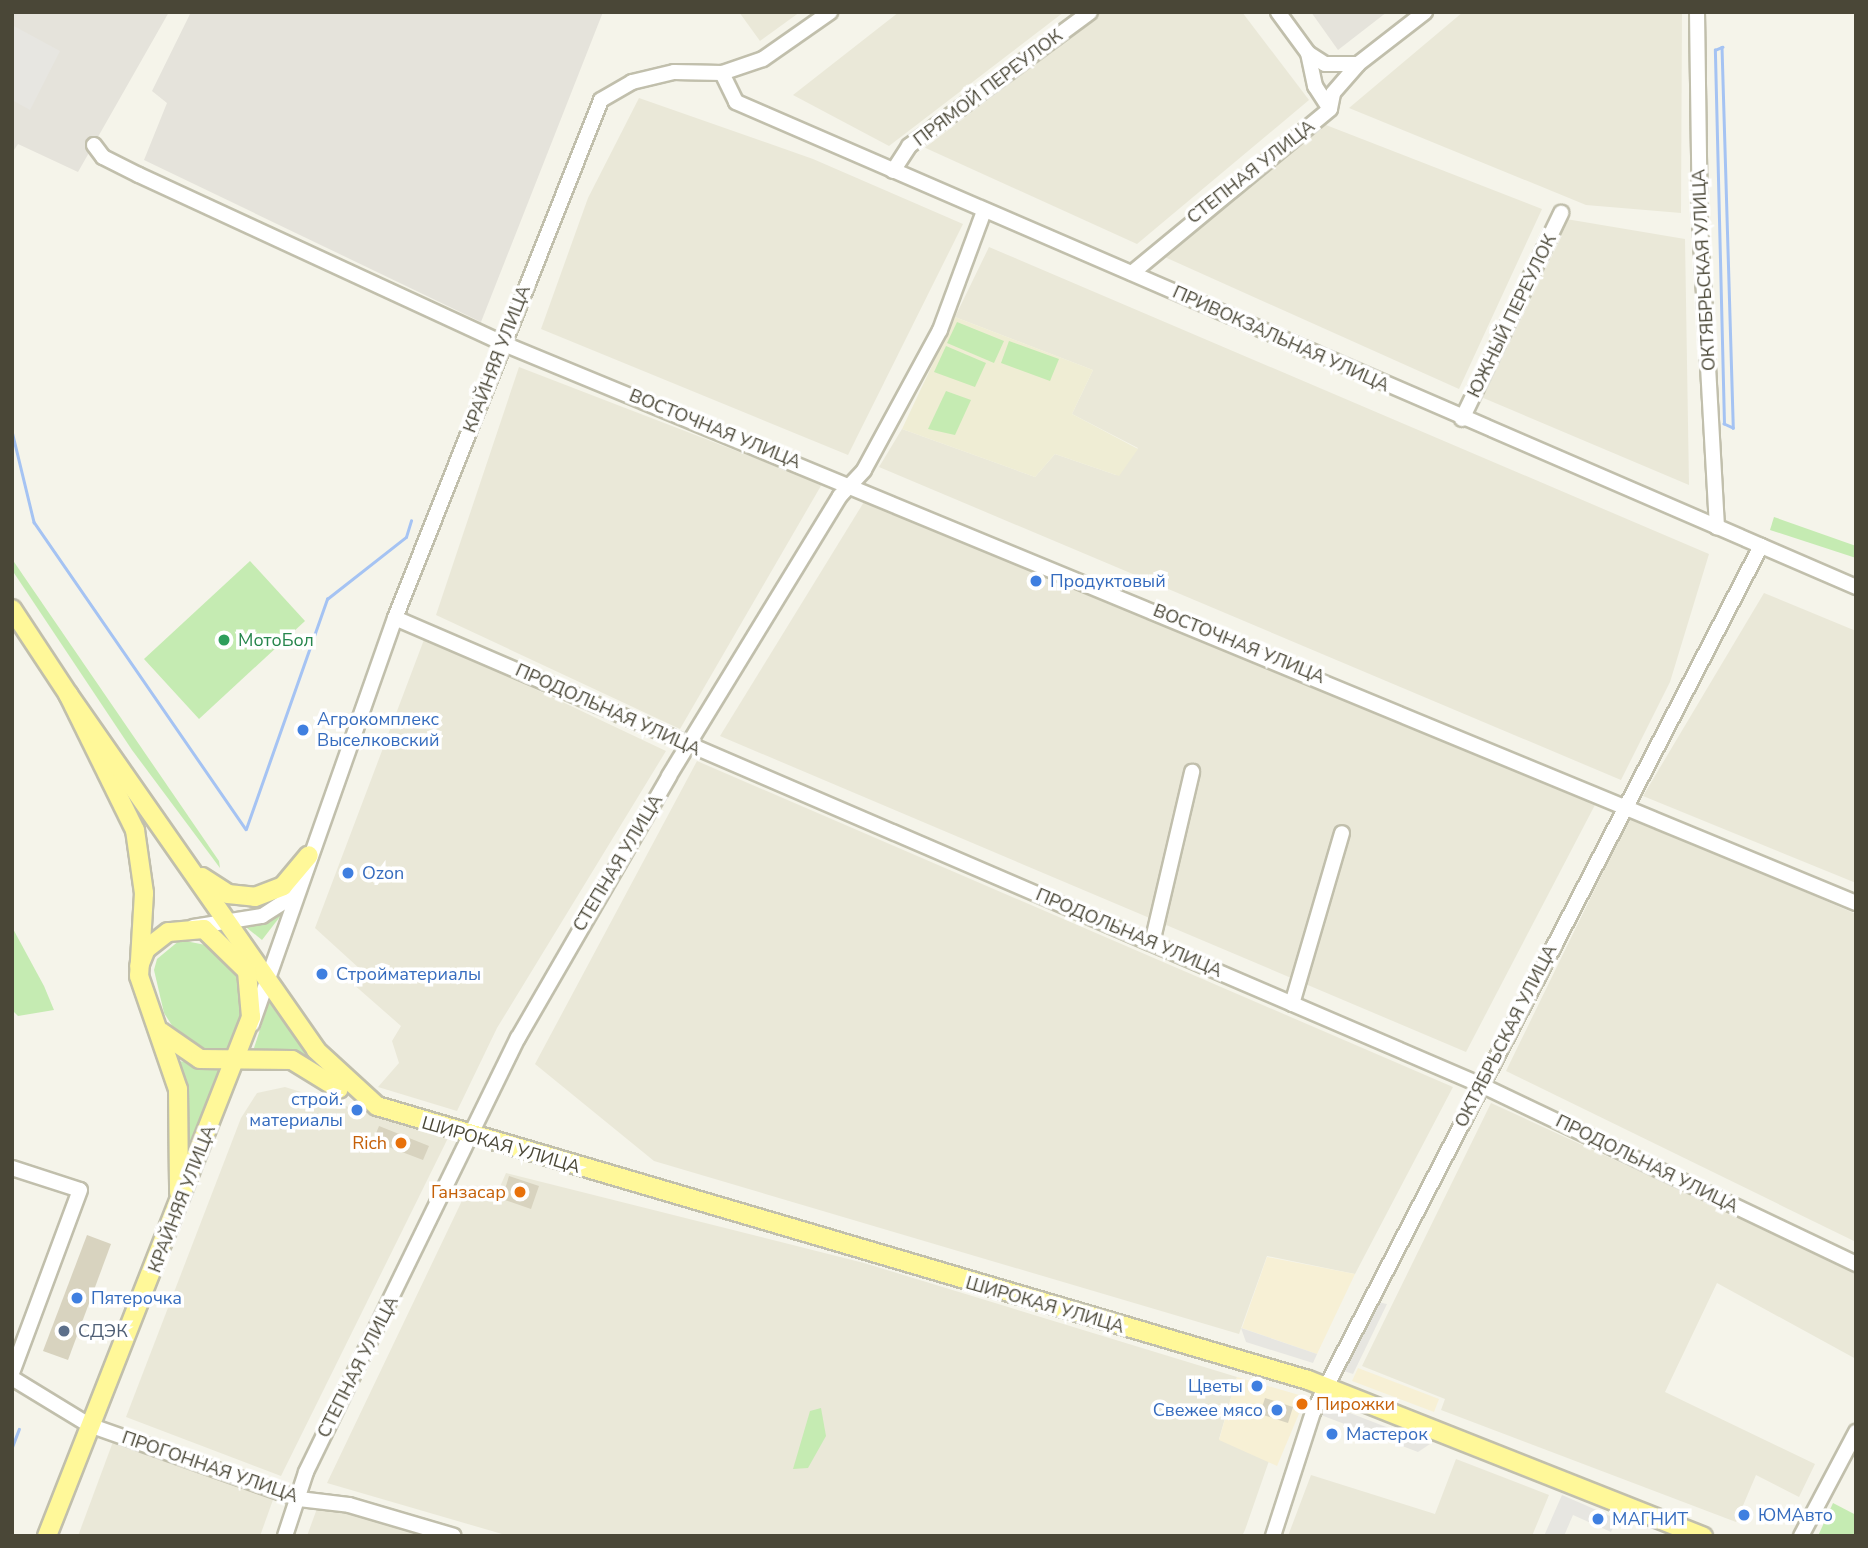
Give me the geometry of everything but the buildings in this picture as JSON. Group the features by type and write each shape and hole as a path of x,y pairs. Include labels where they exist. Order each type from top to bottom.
{"main road":[{"path":"12,609 268,984 328,1065 377,1106"},
{"path":"68,694 135,830 144,893 139,966 179,1101 181,1180 174,1224"},
{"path":"191,869 228,894 255,897 283,886 309,855"},
{"path":"139,966 155,939 178,928 204,929 254,961"},
{"path":"156,1026 187,1054 238,1058 246,1038 253,994 247,971 228,946"},
{"path":"219,1102 246,1068 271,1057"},
{"name":"ШИРОКАЯ УЛИЦА","path":"238,1058 271,1057 311,1069 355,1100 1327,1386 1703,1536"},
{"name":"КРАЙНЯЯ УЛИЦА","path":"47,1536 89,1425 174,1224 238,1058"}],"street":[{"name":"КРАЙНЯЯ УЛИЦА","path":"309,855 395,618 601,100 632,82 674,72 722,73 763,59 830,12"},
{"name":"ПРЯМОЙ ПЕРЕУЛОК","path":"893,171 909,146 1090,12"},
{"path":"1279,12 1308,53 1325,64 1358,64"},
{"name":"СТЕПНАЯ УЛИЦА","path":"1132,273 1330,109 1334,93 1358,64 1425,12"},
{"name":"ОКТЯБРЬСКАЯ УЛИЦА","path":"1697,12 1700,223 1717,528"},
{"path":"1308,53 1315,86 1330,109"},
{"name":"ПРИВОКЗАЛЬНАЯ УЛИЦА","path":"722,73 736,102 1462,419 1856,587"},
{"name":"ВОСТОЧНАЯ УЛИЦА","path":"94,145 103,157 139,175 504,344 851,484 1856,903"},
{"name":"СТЕПНАЯ УЛИЦА","path":"285,1536 306,1472 555,970 851,484 940,330 984,211"},
{"name":"ЮЖНЫЙ ПЕРЕУЛОК","path":"1462,419 1561,213"},
{"name":"ОКТЯБРЬСКАЯ УЛИЦА","path":"1273,1536 1327,1386 1760,546"},
{"name":"ПРОДОЛЬНАЯ УЛИЦА","path":"395,618 1481,1085 1856,1264"},
{"path":"1152,943 1192,772"},
{"path":"1292,1004 1342,832"},
{"path":"178,928 228,923 274,911 309,855"},
{"path":"246,1038 268,984 309,855"},
{"path":"12,1168 80,1190 12,1376"},
{"name":"ПРОГОННАЯ УЛИЦА","path":"12,1376 89,1425 299,1499 349,1505 454,1536"},
{"path":"1801,1536 1856,1432"}],"shaded area":[{"path":"12,12 169,12 78,172 18,144 12,153"},
{"path":"191,12 603,12 481,322 144,160 167,103 152,91"},
{"path":"739,12 800,12 760,41"},
{"path":"899,12 1064,12 889,146 793,95"},
{"path":"1095,12 1242,12 1309,100 1137,244 919,145"},
{"path":"1311,12 1387,12 1338,50"},
{"path":"1463,12 1682,12 1681,213 1586,205 1349,108"},
{"path":"12,25 60,51 30,110 12,100"},
{"path":"639,98 813,159 963,224 848,455 541,329 588,198"},
{"path":"1326,125 1542,209 1459,389 1158,254"},
{"path":"1566,219 1685,239 1689,485 1481,397"},
{"path":"989,247 1709,554 1670,682 1621,780 879,467 902,429 1035,477 1055,454 1116,475 1138,448 1072,414 1093,370 955,317"},
{"path":"955,317 1093,370 1072,414 1138,449 1119,476 1055,454 1035,477 902,429"},
{"path":"519,367 822,484 680,729 436,615"},
{"path":"867,497 1597,801 1466,1052 720,736"},
{"path":"1764,593 1856,631 1856,883 1643,796"},
{"path":"425,637 666,751 497,1028 457,1111 378,1087 399,1063 392,1041 401,1026 352,983 360,969 315,928"},
{"path":"697,761 1453,1087 1355,1274 1267,1256 1239,1334 654,1161 535,1064"},
{"path":"1630,817 1856,914 1856,1242 1506,1071"},
{"path":"285,1087 448,1138 281,1476 126,1417 241,1118 257,1093"},
{"path":"1491,1103 1856,1271 1856,1359 1717,1283 1665,1392 1815,1464 1799,1497 1756,1475 1736,1522 1441,1410 1445,1399 1362,1366"},
{"path":"506,1173 864,1263 1237,1377 1219,1439 1270,1458 1245,1530 1242,1536 509,1536 327,1483 469,1186 496,1196"},
{"path":"1267,1257 1355,1274 1317,1354 1242,1328"},
{"path":"1377,1302 1387,1304 1353,1374 1344,1371"},
{"path":"1241,1328 1317,1354 1313,1363 1246,1342"},
{"path":"1358,1368 1439,1399 1434,1412 1352,1381"},
{"path":"1237,1377 1306,1397 1277,1466 1219,1440"},
{"path":"1319,1401 1430,1444 1418,1452 1313,1412"},
{"path":"114,1439 274,1497 260,1536 78,1536"},
{"path":"1456,1459 1549,1495 1532,1536 1288,1536 1311,1475 1435,1514"},
{"path":"1562,1495 1617,1519 1611,1532 1573,1515 1564,1536 1544,1536"},
{"path":"319,1503 437,1536 307,1536"}],"green space":[{"path":"957,322 1004,341 994,363 947,343"},
{"path":"1009,341 1059,359 1050,381 1001,363"},
{"path":"946,346 986,363 975,387 934,372"},
{"path":"946,391 971,400 955,435 928,429"},
{"path":"1774,517 1856,546 1856,558 1770,530"},
{"path":"12,559 219,861 220,868 132,750 12,570"},
{"name":"МотоБол","path":"250,561 305,621 199,719 144,659"},
{"path":"289,905 262,940 242,924"},
{"path":"12,927 54,1010 18,1016 12,1010"},
{"path":"180,940 211,946 239,968 247,1009 235,1044 223,1051 209,1053 180,1038 164,1013 154,970 157,959"},
{"path":"269,1002 309,1057 290,1050 252,1054"},
{"path":"179,1061 229,1069 185,1185 186,1102"},
{"path":"821,1408 826,1436 808,1468 793,1469 810,1411"},
{"path":"1833,1503 1856,1515 1856,1536 1818,1536"}],"waterway":[{"path":"1722,47 1733,428 1724,424 1715,50 1722,47"},
{"path":"12,431 34,522 246,829 327,599 406,537 411,521"},
{"path":"12,1447 19,1429"}],"place":[{"name":"Продуктовый","path":"1036,581"},
{"name":"МотоБол","path":"224,640"},
{"name":"Агрокомплекс Выселковский","path":"303,730"},
{"name":"Ozon","path":"348,873"},
{"name":"Стройматериалы","path":"322,974"},
{"name":"строй. материалы","path":"357,1110"},
{"name":"Rich","path":"401,1143"},
{"name":"Ганзасар","path":"520,1192"},
{"name":"Пятерочка","path":"77,1298"},
{"name":"СДЭК","path":"64,1331"},
{"name":"Цветы","path":"1257,1386"},
{"name":"Пирожки","path":"1302,1404"},
{"name":"Свежее мясо","path":"1277,1410"},
{"name":"Мастерок","path":"1332,1434"},
{"name":"ЮМАвто","path":"1744,1515"},
{"name":"МАГНИТ","path":"1598,1519"}]}
